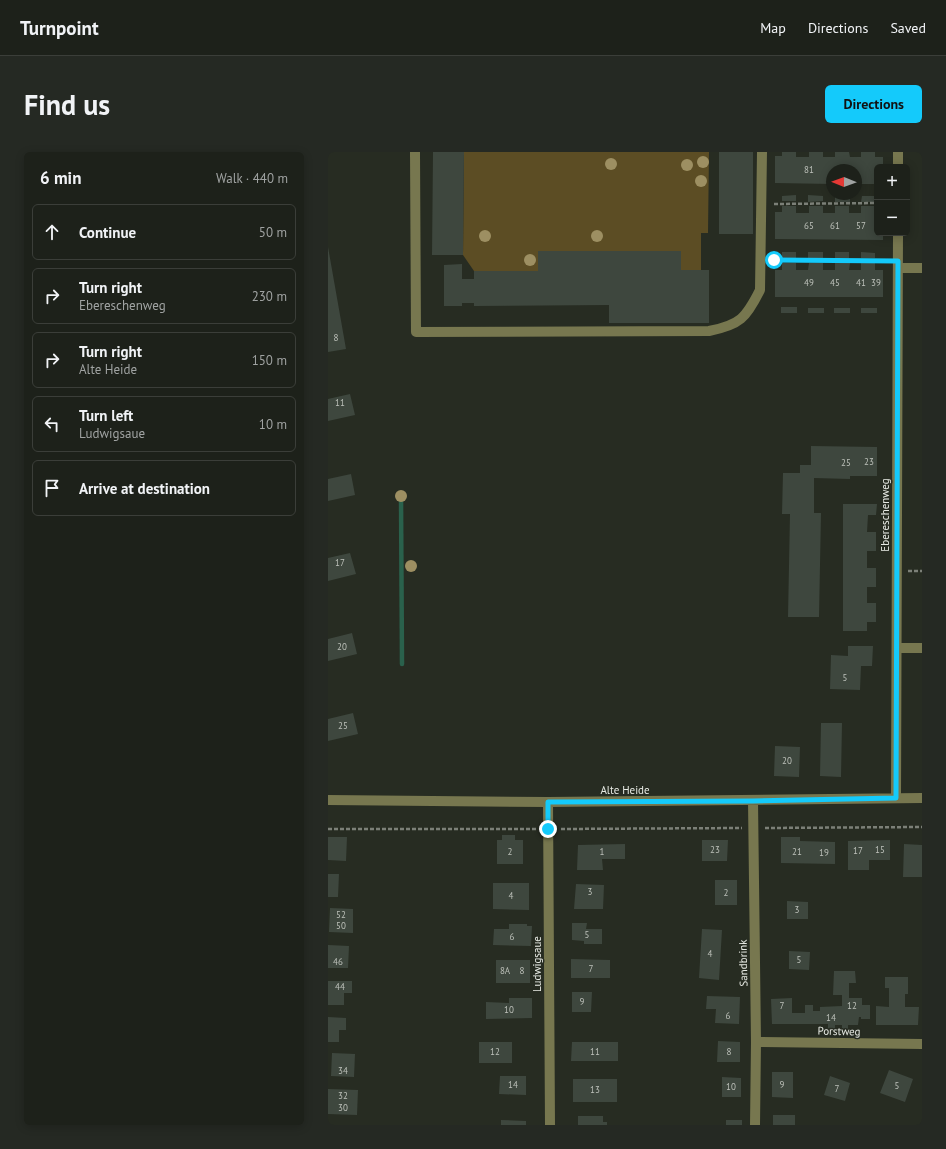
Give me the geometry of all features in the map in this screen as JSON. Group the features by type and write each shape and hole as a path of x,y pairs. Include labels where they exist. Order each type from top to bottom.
{"street":[{"path":"416,152 416,332 709,331 728,327 742,319 751,308 760,290 762,152"},
{"path":"898,152 898,164"},
{"name":"Ebereschenweg","path":"896,798 898,236"},
{"path":"898,264 922,268"},
{"path":"897,648 922,648"},
{"name":"Alte Heide","path":"328,800 548,802 922,798"},
{"name":"Sandbrink","path":"753,801 756,1042 755,1125"},
{"name":"Ludwigsaue","path":"548,802 550,1125"},
{"name":"Porstweg","path":"756,1042 922,1044"}],"path":[{"path":"774,204 874,203"},
{"path":"774,260 898,264"},
{"path":"907,571 922,571"},
{"path":"328,829 922,827"}],"shaded area":[{"path":"464,152 709,152 708,233 701,233 701,270 681,270 681,251 538,251 538,271 474,271 463,255"}],"building":[{"path":"433,152 464,152 463,255 432,255"},
{"path":"719,152 753,152 753,234 719,234"},
{"path":"782,152 796,152 796,157 809,157 809,152 823,152 823,157 835,157 835,152 849,152 850,157 861,157 861,152 875,152 875,157 883,157 883,164 874,164 874,184 862,184 862,164 826,164 826,184 775,183 775,156 782,156"},
{"path":"796,195 796,201 782,201 782,196"},
{"path":"808,195 823,196 823,201 808,202"},
{"path":"862,196 874,196 874,202 861,202"},
{"path":"835,200 850,200 850,202 835,202"},
{"path":"782,206 796,206 796,213 809,213 809,206 823,206 823,213 835,213 835,206 849,206 849,213 861,213 861,206 874,206 874,236 883,236 883,240 775,239 775,212 782,212"},
{"path":"328,247 346,349 328,352"},
{"path":"538,251 681,251 681,270 709,270 709,323 609,323 609,305 474,306 474,303 462,303 462,306 444,306 444,265 462,264 462,279 474,279 474,271 538,271"},
{"path":"782,252 796,252 796,258 782,258"},
{"path":"808,252 823,252 823,258 808,258"},
{"path":"835,252 849,252 849,258 835,258"},
{"path":"861,252 875,253 875,258 861,258"},
{"path":"782,263 796,263 796,270 808,270 809,263 823,263 823,270 835,270 835,263 850,263 849,270 861,270 861,263 875,263 875,270 883,270 883,297 775,297 775,270 782,270"},
{"path":"781,307 797,307 797,313 781,313"},
{"path":"808,308 824,308 824,313 808,313"},
{"path":"834,308 850,308 850,313 834,313"},
{"path":"861,308 877,308 877,313 861,313"},
{"path":"350,394 355,415 328,421 328,399"},
{"path":"811,446 877,447 877,476 850,476 850,479 814,478 814,513 821,513 819,617 788,617 790,514 782,514 783,473 800,473 800,465 811,465"},
{"path":"351,474 355,495 328,501 328,479"},
{"path":"843,504 877,504 876,515 868,515 867,532 876,532 876,551 867,551 867,568 876,568 876,587 867,587 867,603 876,603 876,622 867,622 867,631 843,631"},
{"path":"350,553 356,574 328,581 328,558"},
{"path":"352,633 357,654 328,661 328,639"},
{"path":"848,646 873,646 872,666 861,666 860,690 830,689 831,655 848,656"},
{"path":"353,713 358,734 328,741 328,719"},
{"path":"821,723 842,723 841,777 820,776"},
{"path":"775,746 800,747 799,777 774,776"},
{"path":"502,835 515,835 515,840 523,840 523,864 497,864 497,840 502,840"},
{"path":"328,837 347,837 346,861 328,860"},
{"path":"781,837 800,837 800,841 835,842 835,864 781,863"},
{"path":"702,840 728,840 727,861 702,861"},
{"path":"890,840 890,860 869,860 869,870 848,870 848,841"},
{"path":"625,844 625,859 602,859 603,870 577,870 578,845"},
{"path":"904,844 922,845 922,877 903,877"},
{"path":"328,874 339,874 338,897 328,897"},
{"path":"715,880 737,880 737,905 715,905"},
{"path":"493,883 529,883 529,910 493,909"},
{"path":"576,884 604,885 603,909 574,909"},
{"path":"787,901 808,902 808,919 787,919"},
{"path":"330,908 353,909 353,933 329,932"},
{"path":"572,923 587,923 586,929 602,929 602,944 584,944 584,941 572,940"},
{"path":"509,924 527,924 527,926 532,926 531,946 493,945 494,929 509,929"},
{"path":"702,929 722,930 719,980 699,978"},
{"path":"328,945 349,946 348,968 328,968"},
{"path":"789,951 810,952 809,970 789,969"},
{"path":"571,959 610,960 610,978 571,978"},
{"path":"496,960 530,960 530,983 496,983"},
{"path":"834,971 855,971 856,983 849,983 849,998 862,998 862,1005 870,1005 870,1019 861,1019 861,1017 859,1017 858,1025 848,1025 848,1029 842,1029 842,1025 835,1025 835,1029 828,1029 828,1024 772,1024 771,999 792,998 792,1013 805,1013 805,1005 813,1005 813,1011 820,1011 820,1007 842,1006 842,995 833,995"},
{"path":"885,977 908,977 908,994 905,994 905,1007 919,1007 918,1025 876,1025 876,1006 889,1007 889,988 885,988"},
{"path":"328,981 352,981 352,993 344,993 344,1005 328,1005"},
{"path":"572,992 592,992 591,1012 572,1012"},
{"path":"707,996 740,997 739,1024 715,1023 716,1009 706,1009"},
{"path":"509,998 532,998 532,1018 486,1019 486,1002 509,1003"},
{"path":"328,1017 346,1018 346,1030 339,1030 339,1042 328,1042"},
{"path":"718,1041 740,1042 740,1062 717,1062"},
{"path":"479,1042 512,1042 512,1063 479,1063"},
{"path":"572,1042 618,1042 618,1061 571,1061"},
{"path":"332,1053 355,1054 354,1077 331,1076"},
{"path":"889,1070 913,1079 905,1102 880,1093"},
{"path":"772,1072 793,1072 793,1098 772,1097"},
{"path":"500,1076 526,1076 526,1095 499,1094"},
{"path":"830,1076 850,1083 845,1101 824,1095"},
{"path":"722,1077 741,1078 741,1097 722,1097"},
{"path":"573,1079 617,1079 617,1102 573,1102"},
{"path":"328,1089 358,1090 357,1115 328,1114"},
{"path":"773,1115 795,1115 795,1125 773,1125"},
{"path":"578,1116 603,1116 603,1122 607,1122 607,1125 578,1125"},
{"path":"501,1120 526,1121 526,1125 501,1125"},
{"path":"726,1120 742,1120 742,1125 726,1125"}],"waterway":[{"path":"401,496 402,664"}],"route":[{"path":"548,829 548,802 753,801 896,798 898,261 774,260"}]}
